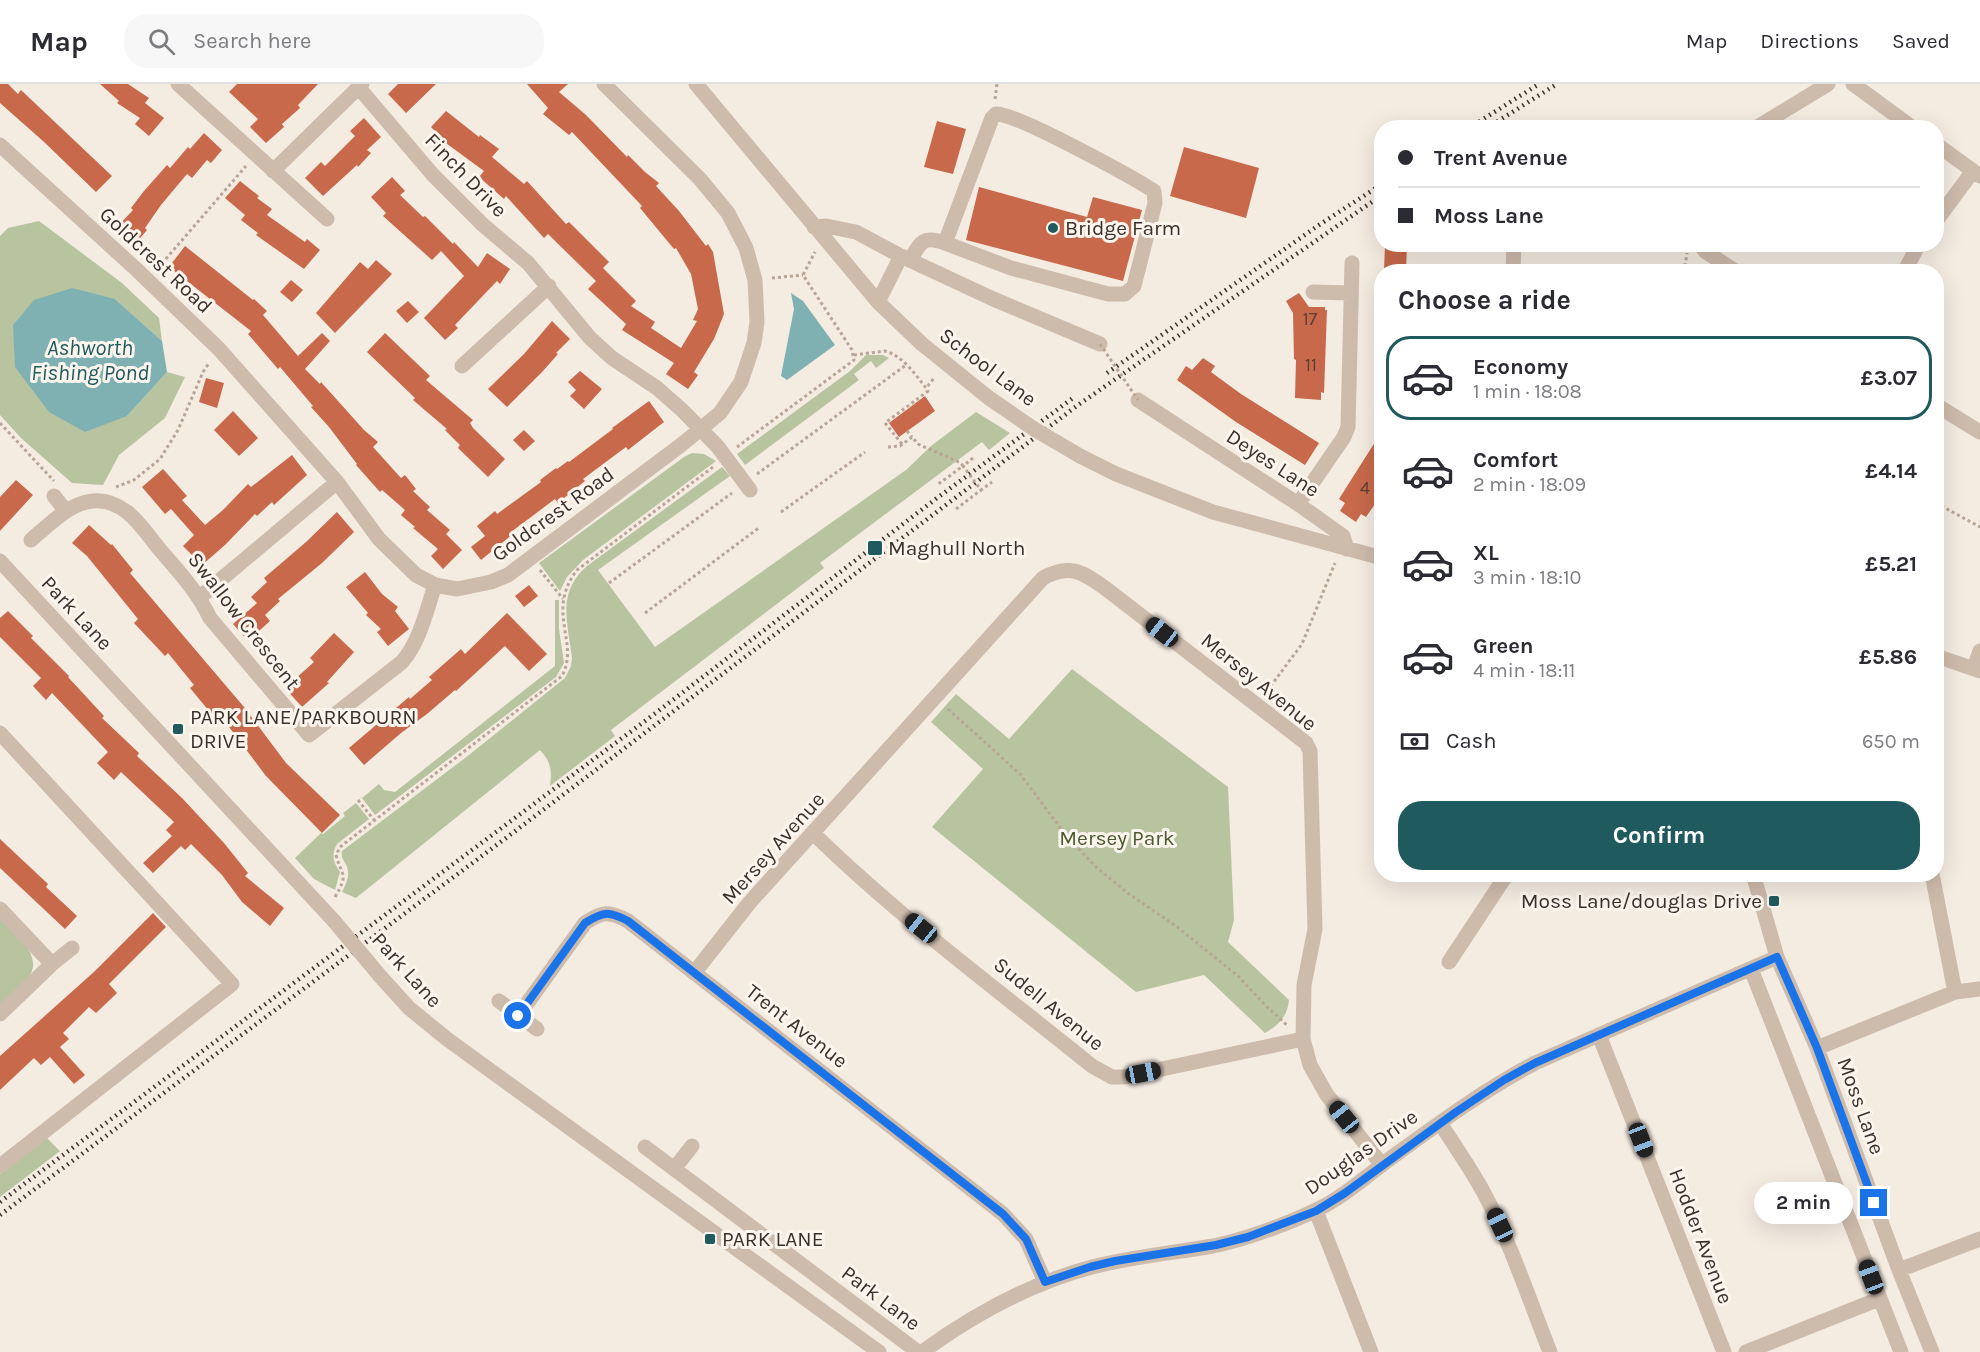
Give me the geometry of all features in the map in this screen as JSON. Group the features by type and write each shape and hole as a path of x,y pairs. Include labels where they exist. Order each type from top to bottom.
{"street":[{"path":"178,84 327,219"},
{"name":"Goldcrest Road","path":"0,145 137,270 219,349 337,482 379,539 417,575 435,585 457,589 491,582 508,574 701,429 720,413 731,398 748,364 757,322 755,280 739,233 715,196 604,84"},
{"name":"School Lane","path":"696,84 878,302 922,344 989,398 1034,429 1116,474 1213,512 1342,554"},
{"path":"1769,120 1828,84"},
{"path":"1853,84 1902,120"},
{"path":"273,171 361,86"},
{"name":"Finch Drive","path":"361,86 433,175 482,224 528,263 590,338 612,358 657,388 701,429 718,447 746,486"},
{"path":"878,302 905,258 925,239 935,239 945,243 1011,268 1071,286 1116,295 1125,294 1134,286 1155,203 1154,191 1047,134 1008,116 996,114 992,118 945,243"},
{"path":"1944,150 1977,174 1944,212"},
{"path":"814,227 826,226 856,232 905,258 991,298 1100,344"},
{"path":"1706,252 1725,264"},
{"path":"1298,504 1348,428 1352,263"},
{"path":"462,366 549,286"},
{"path":"1313,292 1351,293"},
{"name":"Deyes Lane","path":"1138,400 1343,536 1342,554"},
{"path":"1944,410 1980,432"},
{"path":"200,597 337,482"},
{"path":"57,491 65,510"},
{"name":"Swallow Crescent","path":"31,540 65,510 75,505 96,502 119,507 129,513 200,597 210,618 309,735 402,663 415,644 435,585"},
{"path":"1342,554 1374,557"},
{"name":"Park Lane","path":"2,566 322,907 409,1008 447,1039 879,1352"},
{"name":"Mersey Avenue","path":"694,973 750,902 814,834 1042,578 1065,570 1079,571 1306,743 1310,752 1316,929 1304,985 1303,1039 1310,1065 1327,1095 1382,1165"},
{"path":"1944,659 1977,670 1980,651"},
{"path":"0,733 232,984 0,1166"},
{"name":"Sudell Avenue","path":"814,834 849,868 903,914 1092,1066 1112,1077 1222,1057 1303,1039"},
{"path":"1449,962 1502,882"},
{"name":"Moss Lane","path":"1754,882 1777,957 1817,1048 1899,1270 1932,1352"},
{"path":"1934,882 1955,992"},
{"path":"0,909 52,964"},
{"name":"Trent Avenue","path":"518,1016 585,923 606,913 628,921 1003,1214 1026,1239 1045,1282"},
{"path":"0,1014 72,948"},
{"name":"Douglas Drive","path":"920,1352 969,1320 1045,1282 1115,1261 1216,1245 1248,1237 1316,1211 1345,1193 1440,1123 1504,1080 1535,1063 1777,957"},
{"path":"1751,969 1901,1352"},
{"path":"1817,1048 1955,992 1980,989"},
{"path":"499,1001 537,1029"},
{"name":"Hodder Avenue","path":"1599,1035 1724,1352"},
{"path":"1440,1123 1469,1166 1500,1225 1550,1352"},
{"path":"674,1169 692,1146"},
{"name":"Park Lane","path":"645,1147 920,1352"},
{"path":"1316,1211 1371,1352"},
{"path":"1899,1270 1980,1239"},
{"path":"1746,1352 1879,1299"}],"path":[{"path":"154,273 249,163"},
{"path":"803,274 812,256 827,243"},
{"path":"755,280 803,274"},
{"path":"732,451 854,360 854,355 803,274"},
{"path":"1100,344 1138,400"},
{"path":"96,502 105,492 134,480 160,459 178,430 203,372 219,349"},
{"path":"854,355 885,351 894,355 926,388"},
{"path":"609,583 746,486 906,365"},
{"path":"902,444 885,423 928,391 926,388 935,376"},
{"path":"0,423 57,491"},
{"path":"907,431 918,444 961,463 981,490"},
{"path":"888,447 902,444 912,436"},
{"path":"781,512 865,452"},
{"path":"937,486 973,458"},
{"path":"322,907 336,896 344,877 344,871 336,855 340,847 562,676 568,658 562,609 563,599 565,589 577,570 718,463"},
{"path":"956,509 992,482"},
{"path":"1944,507 1980,527"},
{"path":"645,613 760,527"},
{"path":"1256,704 1302,644 1342,554"},
{"path":"531,558 563,599"},
{"path":"946,686 946,707 1020,774 1065,834 1096,867 1129,894 1176,926 1238,976 1266,1006 1303,1039"},
{"path":"358,800 375,820"}],"green space":[{"path":"39,221 122,283 159,318 162,341 115,299 127,416 167,372 185,377 165,418 119,455 103,485 72,483 21,438 0,415 0,236 8,228"},
{"path":"866,355 883,355 889,358 876,368 871,361 854,374 859,380 745,465 737,454 850,371"},
{"path":"976,412 1010,433 989,450 982,442 820,563 824,568 611,730 615,736 550,786 550,766 540,750 356,898 342,892 348,874 342,851 469,755 565,678 572,658 566,609 568,597 577,576 587,566 722,467 730,476 598,570 655,647 906,470 931,446"},
{"path":"692,453 704,454 716,461 583,560 567,577 560,591 539,563"},
{"path":"555,600 559,600 559,629 564,663 556,677 375,815 362,798 379,784 384,790 395,792 555,666"},
{"name":"Mersey Park","path":"1072,669 1228,787 1234,920 1228,942 1289,1000 1282,1020 1265,1033 1204,975 1136,992 932,827 983,769 931,722 956,694 1009,739"},
{"path":"356,803 369,819 337,844 334,858 340,872 335,890 314,879 295,858 321,833 323,834 345,816 343,813"},
{"path":"0,917 24,943 32,959 33,967 24,983 0,1005"},
{"path":"47,1138 60,1151 0,1197 0,1174"}],"water":[{"name":"Ashworth Fishing Pond","path":"72,288 115,299 162,341 167,372 127,416 85,432 49,412 15,367 13,325 34,300"},
{"path":"791,293 803,301 835,345 787,380 781,376 794,309"}],"building":[{"path":"0,84 8,84 18,94 21,90 112,176 96,192 0,103"},
{"path":"100,84 128,84 149,98 145,103 164,118 149,136 135,124 140,118 117,103 119,101"},
{"path":"237,84 318,84 298,105 300,108 282,124 284,127 266,143 250,127 258,119 229,92"},
{"path":"398,84 436,84 406,113 388,94"},
{"path":"527,84 568,84 559,92 586,115 627,157 628,155 659,183 656,186 713,252 724,314 714,339 694,372 698,375 688,389 666,374 674,363 622,330 626,324 588,289 596,281 548,234 544,238 506,196 504,199 479,177 484,171 439,138 440,136 431,127 446,111 479,137 480,135 499,149 492,157 524,184 527,181 566,224 569,222 609,262 603,268 636,301 631,306 655,322 651,328 681,348 697,321 693,320 698,309 691,274 676,248 674,249 640,208 642,206 572,132 569,135 543,114 548,108"},
{"path":"364,118 381,137 367,150 371,153 358,167 357,165 323,196 305,178 321,162 325,166 355,136 350,131"},
{"path":"937,121 966,129 953,174 924,167"},
{"path":"204,133 222,150 211,163 207,160 192,178 187,174 161,205 145,228 147,230 136,243 117,227 167,165 170,168"},
{"path":"1184,147 1259,168 1246,218 1170,196"},
{"path":"392,177 405,191 400,195 453,244 454,242 478,267 487,253 510,269 500,284 497,281 455,325 458,328 445,340 424,318 464,276 441,251 432,260 383,216 386,213 371,197"},
{"path":"240,181 272,209 267,215 305,242 307,239 320,250 304,269 256,235 258,233 241,220 245,215 225,198"},
{"name":"Bridge Farm","path":"979,187 1087,217 1093,197 1142,210 1123,281 966,240"},
{"path":"185,246 267,311 263,315 298,356 322,333 330,341 305,369 320,384 321,382 364,430 378,442 373,447 401,478 405,475 416,489 413,491 430,507 427,510 450,530 446,534 462,550 443,569 431,556 438,549 401,515 405,510 382,490 380,492 356,465 329,427 311,407 313,406 248,334 251,331 169,267"},
{"path":"1385,252 1407,252 1406,264 1384,264"},
{"path":"376,260 392,274 335,333 316,313 360,262 368,269"},
{"path":"291,280 303,290 292,302 280,292"},
{"path":"1299,293 1309,307 1325,307 1327,310 1324,393 1321,392 1321,400 1295,398 1296,360 1294,359 1293,313 1286,301"},
{"path":"408,301 419,312 407,323 396,311"},
{"path":"552,321 570,339 543,371 507,407 488,389 524,354"},
{"path":"385,333 430,376 426,380 473,420 470,423 473,428 505,459 488,477 458,448 460,445 445,430 447,429 413,400 415,398 367,352"},
{"path":"1203,358 1215,366 1211,372 1241,394 1319,443 1305,465 1236,422 1177,380 1186,366 1192,370"},
{"path":"580,371 602,389 584,409 570,396 576,390 568,382"},
{"path":"206,378 224,383 217,408 199,402"},
{"path":"925,396 935,411 899,437 889,423"},
{"path":"649,401 664,422 628,450 626,447 583,479 585,481 558,503 555,499 511,532 513,534 481,560 471,547 485,536 477,526 495,511 497,514 541,482 540,480 556,468 569,462"},
{"path":"233,411 258,438 239,456 214,430"},
{"path":"524,430 535,441 524,451 513,440"},
{"path":"1374,444 1374,506 1366,517 1361,514 1356,522 1340,511 1345,503 1339,499"},
{"path":"292,455 307,475 274,505 272,502 257,516 255,514 202,565 183,546 194,535 171,509 165,514 142,487 163,469 187,496 182,500 205,525 248,484 251,487"},
{"path":"16,480 33,495 0,531 0,497"},
{"path":"337,512 354,532 322,563 278,599 280,601 265,615 270,621 248,641 233,624 257,603 251,597 267,582 264,578"},
{"path":"89,525 112,544 133,570 130,573 244,707 286,763 340,815 322,833 266,776 223,719 219,723 190,688 194,685 168,653 165,656 134,623 138,619 87,556 72,543"},
{"path":"365,572 382,594 398,607 395,611 409,629 388,646 377,632 381,629 366,615 368,613 346,587"},
{"path":"529,585 538,596 524,607 515,596"},
{"path":"8,611 69,676 104,716 102,718 139,753 137,756 182,798 224,843 248,873 245,876 284,908 270,926 242,902 222,875 191,844 185,850 181,846 153,873 143,863 172,836 166,830 174,822 121,772 114,780 97,763 108,752 52,693 46,700 33,686 41,678 0,637 0,618"},
{"path":"507,613 547,654 529,671 505,646 456,691 364,765 349,748 432,680 429,677 461,649 465,654"},
{"path":"334,633 354,652 327,682 329,683 302,707 285,688 314,662 310,658"},
{"path":"0,839 48,884 46,887 77,916 65,929 0,868"},
{"path":"153,913 166,927 109,984 117,993 96,1013 89,1007 63,1033 69,1039 60,1047 85,1075 74,1084 50,1057 41,1065 34,1058 0,1090 0,1056 95,971"}],"railway":[{"path":"1482,120 1539,84"},
{"path":"1500,120 1557,84"},
{"path":"1107,373 1374,189"},
{"path":"0,1215 502,841 1078,405 1374,201"},
{"path":"0,1202 657,712 937,498 1073,398"}],"place":[{"name":"Bridge Farm","path":"1053,228"},
{"name":"Maghull North","path":"875,548"},
{"name":"PARK LANE/PARKBOURN DRIVE","path":"178,729"},
{"name":"Moss Lane/douglas Drive","path":"1774,901"},
{"name":"PARK LANE","path":"710,1239"}],"route":[{"path":"518,1016 585,923 606,913 628,921 1003,1214 1026,1239 1045,1282 1115,1261 1216,1245 1248,1237 1316,1211 1345,1193 1440,1123 1504,1080 1535,1063 1777,957 1817,1048 1874,1203"}]}
